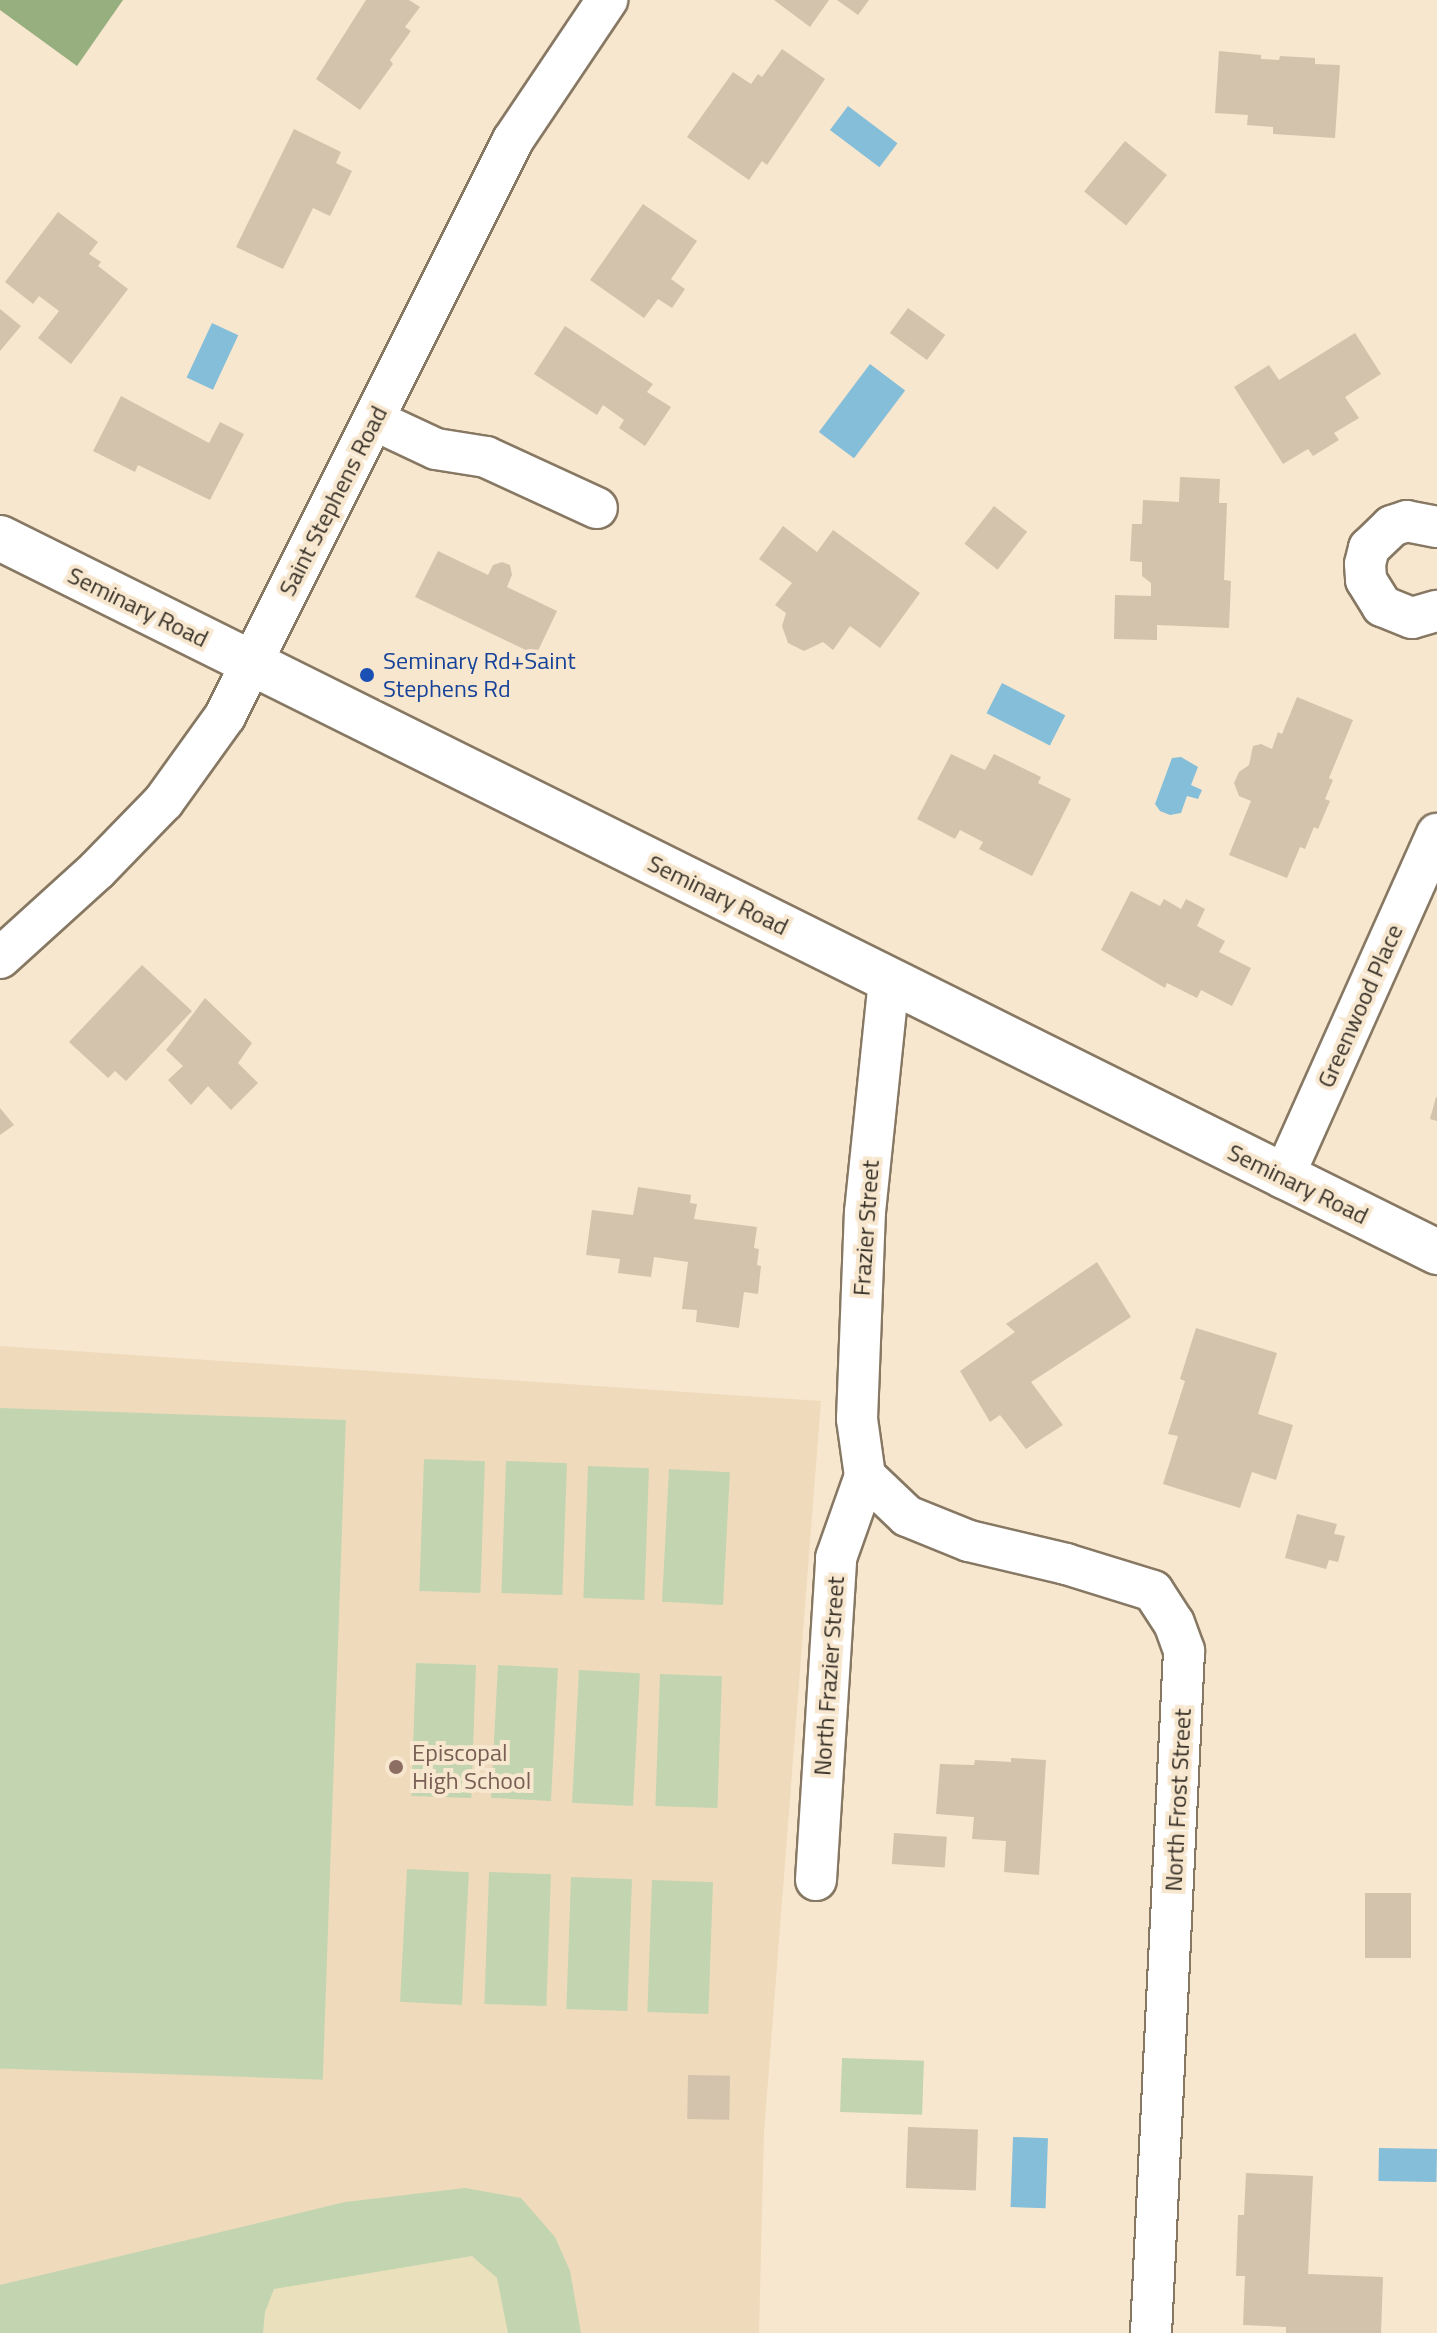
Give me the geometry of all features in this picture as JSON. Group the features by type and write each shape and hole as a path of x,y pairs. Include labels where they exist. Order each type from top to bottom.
{"main road":[{"name":"Seminary Road","path":"0,538 1437,1252"}],"street":[{"name":"Saint Stephens Road","path":"0,958 63,902 164,801 225,716 513,140 607,0"},
{"path":"374,420 436,449 486,457 597,508"},
{"path":"1437,527 1415,521 1392,526 1379,535 1365,564 1366,580 1382,606 1412,618 1437,611"},
{"name":"Greenwood Place","path":"1283,1178 1437,834"},
{"name":"Frazier Street","path":"865,1476 857,1419 865,1212 889,980"},
{"name":"North Frazier Street","path":"816,1880 836,1558 865,1476"},
{"name":"North Frost Street","path":"865,1476 907,1516 969,1541 1066,1564 1153,1591 1174,1623 1184,1651 1151,2333"}],"shaded area":[{"name":"Episcopal High School","path":"0,1346 821,1401 764,2133 759,2333 0,2333"}],"green space":[{"path":"0,0 123,0 77,66 0,10"},
{"path":"0,1408 346,1420 323,2080 0,2068"},
{"path":"424,1459 485,1461 480,1593 419,1591"},
{"path":"506,1461 567,1463 562,1595 501,1593"},
{"path":"588,1466 649,1468 644,1600 583,1598"},
{"path":"669,1469 730,1472 723,1605 662,1602"},
{"path":"416,1663 476,1665 471,1798 411,1796"},
{"path":"498,1665 558,1668 551,1801 491,1798"},
{"path":"579,1670 640,1673 633,1806 572,1803"},
{"path":"660,1674 722,1676 717,1808 655,1806"},
{"path":"407,1869 469,1872 462,2005 400,2002"},
{"path":"489,1872 551,1874 546,2006 484,2004"},
{"path":"571,1877 632,1879 627,2011 566,2009"},
{"path":"652,1880 713,1882 708,2014 647,2012"},
{"path":"842,2058 924,2061 922,2115 840,2112"},
{"path":"465,2188 521,2198 555,2237 570,2271 581,2333 0,2333 0,2285 345,2202"}],"sand":[{"path":"472,2256 497,2278 508,2333 263,2333 265,2312 274,2289"}],"water":[{"path":"848,106 898,143 879,167 830,130"},
{"path":"212,323 238,335 213,390 187,377"},
{"path":"870,364 905,390 854,458 819,432"},
{"path":"1002,683 1065,715 1050,746 987,713"},
{"path":"1181,757 1198,767 1191,785 1202,790 1198,799 1187,796 1181,813 1170,815 1160,811 1155,804 1172,758"},
{"path":"1013,2137 1048,2138 1046,2208 1011,2207"},
{"path":"1379,2148 1437,2149 1436,2182 1378,2181"}],"building":[{"path":"366,0 409,0 420,7 405,27 411,31 390,60 393,64 360,110 316,79"},
{"path":"774,0 829,0 810,27"},
{"path":"837,0 869,0 858,15"},
{"path":"782,49 825,79 767,165 762,161 749,180 687,137 733,72 751,84 758,74 762,77"},
{"path":"1219,51 1261,55 1261,59 1279,60 1280,56 1315,58 1315,64 1340,65 1335,138 1273,134 1273,127 1247,125 1248,115 1215,113"},
{"path":"294,129 341,152 336,163 352,171 330,216 313,208 283,269 236,247"},
{"path":"1125,141 1167,175 1126,225 1084,192"},
{"path":"643,204 697,241 671,279 685,289 672,308 658,299 644,318 590,280"},
{"path":"58,212 98,242 89,254 101,262 98,266 128,289 71,364 38,338 59,311 39,296 33,304 5,282"},
{"path":"908,308 945,335 927,360 890,333"},
{"path":"0,309 21,326 0,351"},
{"path":"565,326 653,384 647,392 671,407 645,446 619,428 624,420 603,405 597,415 534,374"},
{"path":"1355,333 1381,374 1345,397 1359,418 1334,433 1339,440 1313,456 1308,449 1283,464 1234,387 1269,365 1279,380"},
{"path":"121,396 209,443 220,422 244,434 210,500 138,465 135,472 93,451"},
{"path":"1180,477 1220,479 1219,503 1227,503 1224,580 1231,581 1229,628 1157,625 1157,640 1114,639 1115,595 1151,596 1151,583 1142,576 1142,562 1130,561 1132,524 1142,524 1143,500 1179,502"},
{"path":"994,506 1027,532 998,570 964,544"},
{"path":"783,526 817,552 833,530 920,593 880,648 850,626 833,650 823,642 804,651 788,643 782,626 786,613 775,605 792,583 759,559"},
{"path":"438,551 488,575 493,565 502,562 510,565 512,575 507,587 557,611 536,655 415,597"},
{"path":"1297,697 1353,720 1329,778 1333,780 1325,799 1330,801 1305,849 1300,847 1287,878 1229,855 1251,801 1239,796 1234,783 1239,772 1249,765 1253,746 1261,744 1272,749 1278,732 1282,734"},
{"path":"951,754 985,770 994,754 1041,777 1038,783 1071,799 1032,876 979,849 983,842 960,830 955,839 917,819"},
{"path":"1131,891 1160,906 1164,899 1181,909 1186,899 1205,909 1197,926 1225,941 1219,952 1251,968 1232,1006 1201,990 1197,998 1167,983 1165,988 1101,950"},
{"path":"142,965 192,1011 126,1081 115,1071 108,1078 69,1042"},
{"path":"205,998 252,1043 238,1063 258,1083 231,1110 208,1086 191,1105 168,1080 183,1066 166,1050"},
{"path":"1437,1097 1437,1121 1430,1119"},
{"path":"0,1108 14,1125 0,1135"},
{"path":"638,1187 691,1195 690,1203 697,1204 694,1219 757,1227 754,1248 759,1249 757,1265 761,1266 758,1294 744,1292 739,1328 696,1322 697,1310 682,1309 688,1262 654,1257 651,1277 618,1273 620,1259 586,1255 592,1210 633,1215"},
{"path":"1097,1262 1131,1317 1031,1382 1063,1425 1026,1449 1000,1415 990,1422 960,1371 1015,1332 1006,1324"},
{"path":"1196,1328 1277,1353 1258,1414 1293,1425 1276,1480 1252,1472 1240,1508 1163,1484 1178,1436 1168,1434 1185,1381 1180,1379"},
{"path":"1297,1514 1337,1524 1334,1534 1345,1536 1338,1562 1329,1560 1326,1569 1285,1558"},
{"path":"1011,1758 1046,1760 1039,1875 1004,1872 1006,1841 972,1839 974,1817 936,1814 940,1764 974,1765 975,1760 1011,1762"},
{"path":"894,1833 947,1837 945,1868 892,1864"},
{"path":"1365,1893 1411,1893 1411,1958 1365,1958"},
{"path":"688,2075 730,2076 729,2120 687,2119"},
{"path":"908,2127 978,2129 976,2190 906,2188"},
{"path":"1246,2173 1313,2176 1308,2274 1383,2277 1381,2333 1286,2333 1286,2327 1243,2325 1245,2276 1236,2276 1238,2215 1244,2215"}],"place":[{"name":"Seminary Rd+Saint Stephens Rd","path":"367,675"},
{"name":"Episcopal High School","path":"396,1767"}]}
